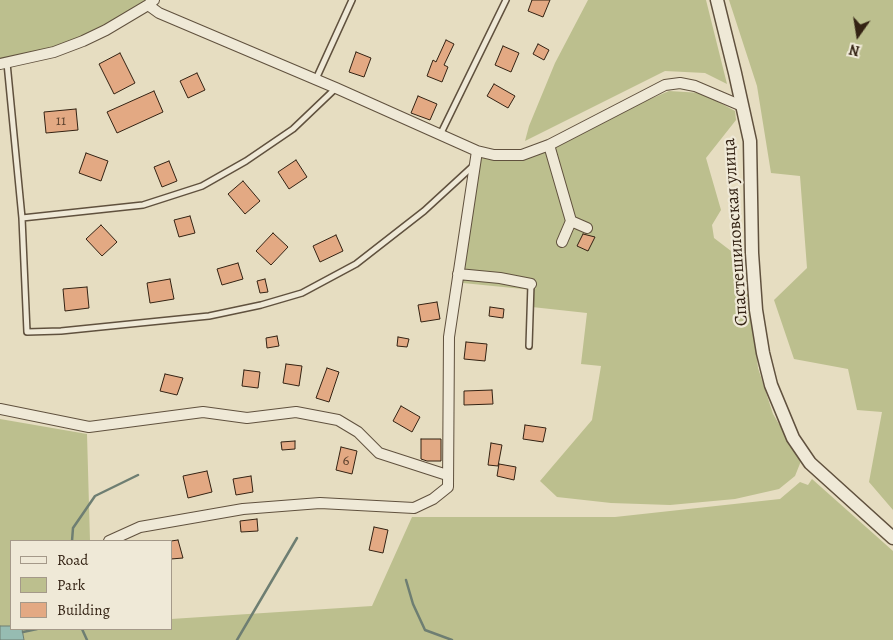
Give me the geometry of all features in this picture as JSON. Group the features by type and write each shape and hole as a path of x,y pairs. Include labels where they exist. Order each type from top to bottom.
{"street":[{"name":"Спастешиловская улица","path":"717,0 750,140 752,253 756,310 763,353 771,385 793,438 810,463 893,538"},
{"path":"3,63 54,52 83,41 106,30 151,2 158,13 316,79 477,151 494,155 522,155 549,145 665,85 680,83 695,86 742,106"},
{"path":"549,145 571,222 562,242"},
{"path":"111,540 140,527 243,509 320,503 414,508 433,499 448,487 446,475 449,336 477,151"},
{"path":"571,222 587,228"},
{"path":"458,274 500,278 531,284"},
{"path":"0,409 89,427 203,412 247,418 296,412 338,420 358,432 378,453 446,475"}],"lane":[{"path":"316,79 352,0"},
{"path":"441,134 506,0"},
{"path":"3,63 22,218 27,332 61,331 209,316 261,305 302,293 356,264 424,211 474,166"},
{"path":"22,218 142,205 202,186 246,161 293,129 336,88"},
{"path":"529,346 531,284"}],"green space":[{"path":"0,0 147,0 99,31 61,47 0,59"},
{"path":"588,0 706,0 727,84 705,73 665,71 525,141 529,126 555,63"},
{"path":"729,0 893,0 893,510 869,482 882,412 857,410 848,369 794,359 774,300 807,268 800,176 771,173 757,86"},
{"path":"669,91 702,93 735,111 736,120 706,158 721,210 712,225 714,238 731,251 735,293 749,294 758,368 773,414 801,461 795,476 779,489 735,499 670,505 611,503 557,497 540,481 592,420 601,366 581,364 587,313 532,307 533,290 463,283 480,152 522,154"},
{"path":"0,419 87,434 90,540 10,540 10,626 0,626"},
{"path":"812,479 893,551 893,640 24,640 22,630 172,630 172,619 372,606 412,517 615,517 780,499 800,482 808,485"}],"water":[{"path":"0,626 10,626 10,630 22,630 24,640 0,640"}],"building":[{"path":"532,0 550,0 543,17 528,11"},
{"path":"446,40 454,44 444,65 448,67 442,82 427,76 433,60 436,62"},
{"path":"538,44 549,50 544,60 533,54"},
{"path":"503,46 519,53 511,72 495,65"},
{"path":"356,52 371,58 364,77 349,72"},
{"path":"120,53 135,83 114,94 99,64"},
{"path":"197,73 205,90 188,98 180,81"},
{"path":"494,84 515,96 508,108 487,96"},
{"path":"154,91 163,112 117,133 107,112"},
{"path":"418,96 437,104 430,120 411,113"},
{"path":"76,109 78,130 46,133 44,112"},
{"path":"86,153 108,161 101,181 79,173"},
{"path":"296,160 307,177 289,189 278,172"},
{"path":"169,161 177,181 162,187 154,167"},
{"path":"243,181 260,201 245,214 228,194"},
{"path":"190,216 195,233 179,237 174,220"},
{"path":"101,225 117,242 102,256 86,239"},
{"path":"273,233 288,247 271,265 256,251"},
{"path":"583,234 595,237 588,251 577,246"},
{"path":"336,235 343,251 320,262 313,246"},
{"path":"238,263 243,279 222,285 217,269"},
{"path":"170,279 174,299 150,303 147,283"},
{"path":"265,279 268,292 260,293 257,281"},
{"path":"87,287 89,308 65,311 63,289"},
{"path":"437,302 440,319 421,322 418,305"},
{"path":"490,307 504,309 503,318 489,316"},
{"path":"277,336 279,346 267,348 266,338"},
{"path":"398,337 409,339 407,347 397,346"},
{"path":"466,342 487,344 485,361 464,359"},
{"path":"286,364 302,366 299,386 283,383"},
{"path":"327,368 339,372 329,402 316,398"},
{"path":"244,370 260,372 258,388 242,386"},
{"path":"165,374 183,378 177,395 160,391"},
{"path":"492,390 493,404 464,405 464,391"},
{"path":"401,406 420,417 412,432 393,421"},
{"path":"525,425 546,428 543,442 523,439"},
{"path":"421,439 441,439 441,461 421,459"},
{"path":"295,441 295,449 282,450 281,442"},
{"path":"491,443 502,445 498,466 488,465"},
{"path":"341,447 357,451 352,474 336,470"},
{"path":"499,464 516,467 514,480 497,476"},
{"path":"207,471 212,492 188,498 183,476"},
{"path":"251,476 253,492 236,495 233,479"},
{"path":"257,519 258,531 241,532 240,521"},
{"path":"374,527 388,530 383,553 369,550"},
{"path":"178,540 183,558 172,559 172,541"}],"waterway":[{"path":"72,540 73,528 95,496 138,475"},
{"path":"237,640 297,538"},
{"path":"406,580 413,604 425,630 452,640"},
{"path":"23,632 32,630"},
{"path":"82,630 87,640"}]}
